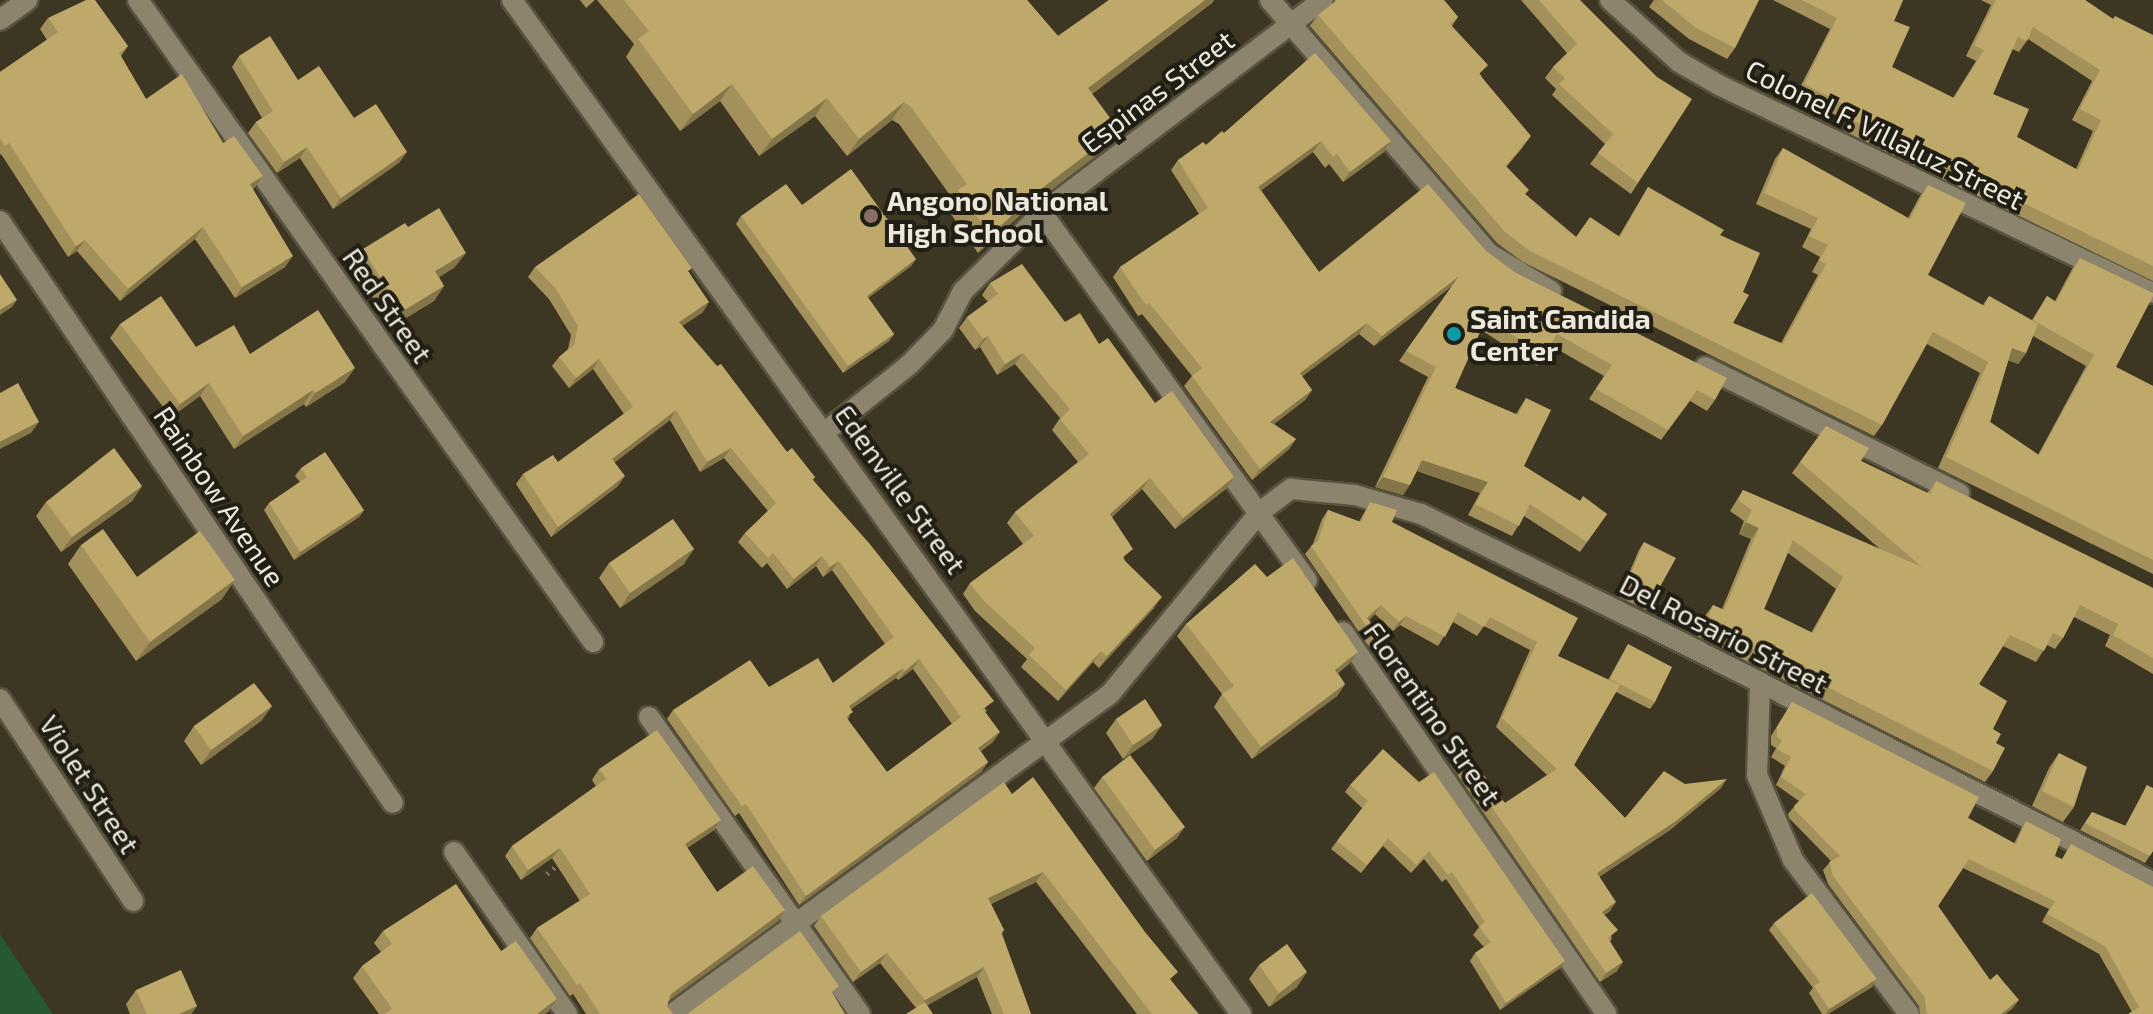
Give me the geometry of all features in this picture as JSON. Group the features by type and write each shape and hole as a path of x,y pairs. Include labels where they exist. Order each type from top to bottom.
{"street":[{"path":"0,20 28,0"},
{"name":"Red Street","path":"138,0 593,642"},
{"name":"Edenville Street","path":"512,0 1048,741 1241,1014"},
{"path":"1270,0 1488,253 1516,273 1572,302"},
{"name":"Espinas Street","path":"825,432 909,365 943,330 963,291 1042,213 1323,0"},
{"name":"Colonel F. Villaluz Street","path":"1610,0 1679,62 1719,85 2153,293"},
{"name":"Florentino Street","path":"1042,213 1260,512 1607,1014"},
{"name":"Rainbow Avenue","path":"0,221 393,803"},
{"path":"1686,358 1983,505"},
{"name":"Del Rosario Street","path":"672,1014 1110,694 1260,512 1291,489 1355,495 1421,514 2153,882"},
{"path":"1760,682 1757,775 1793,860 1909,1014"},
{"name":"Violet Street","path":"0,699 133,901"},
{"path":"649,717 860,1014"},
{"path":"454,852 567,1014"}],"path":[{"path":"547,874 568,855"}],"green space":[{"path":"0,934 53,1014 0,1014"}],"building":[{"path":"86,0 95,0 128,46 119,53 146,99 182,74 223,143 234,136 263,176 250,184 293,256 242,287 203,227 128,289 85,240 76,246 9,143 5,146 0,138 0,72 58,32 48,18"},
{"path":"624,0 1027,0 1058,36 1109,0 1205,0 1088,88 1119,130 1046,185 990,235 958,190 967,184 911,107 904,102 859,139 827,98 772,139 732,84 693,114 638,39 649,31"},
{"path":"1337,0 1444,0 1458,17 1450,24 1488,65 1479,74 1531,136 1506,166 1529,190 1525,194 1576,237 1590,217 1620,237 1648,187 1724,230 1720,235 1760,253 1743,292 1749,295 1733,323 1783,344 1826,264 1819,260 1828,245 1809,236 1818,218 1764,193 1783,148 1910,219 1928,185 1966,203 1928,275 1984,306 1989,296 2038,324 2026,353 2012,348 1990,422 2039,455 2094,355 2033,320 2047,296 2056,302 2080,258 2153,293 2116,367 2153,386 2153,560 1946,457 1988,362 1933,332 1882,425 1530,251 1505,232 1318,15"},
{"path":"1539,0 1580,0 1657,77 1692,99 1638,183 1598,153 1613,134 1559,84 1565,78 1553,67 1577,44"},
{"path":"1662,0 1759,0 1735,48 1696,28"},
{"path":"1802,0 1903,0 1894,21 1910,27 1892,67 1954,98 1984,50 1974,45 1996,0 2085,0 2113,19 2115,16 2153,35 2153,266 1852,120 1857,111 1804,84 1837,18","holes":["2033,27 2100,70 2080,109 2101,120 2078,170 2017,137 2029,109 1993,94 2018,37 2027,41"]},
{"path":"270,36 298,80 319,66 354,118 376,104 407,152 341,198 307,147 284,162 256,122 273,111 239,56"},
{"path":"1315,53 1391,141 1350,172 1337,154 1333,157 1321,141 1258,187 1319,272 1428,184 1486,251 1516,273 1727,378 1715,400 1697,390 1668,430 1596,389 1612,365 1557,334 1544,355 1486,318 1455,388 1518,415 1526,398 1551,410 1524,466 1580,501 1583,496 1607,514 1587,542 1530,504 1519,526 1475,504 1488,482 1422,460 1410,485 1383,477 1436,367 1406,351 1459,276 1382,336 1367,323 1300,373 1312,390 1270,422 1296,439 1260,469 1192,376 1202,368 1149,303 1146,305 1120,267 1208,208 1178,160 1203,142 1206,145 1222,131 1224,133"},
{"path":"851,169 916,259 867,296 894,334 848,366 741,216 786,184 802,205"},
{"path":"639,194 692,268 688,271 709,302 679,322 717,366 721,364 787,452 792,448 815,477 812,479 869,543 994,701 983,709 1000,732 978,748 988,762 806,896 746,804 742,806 673,710 750,660 769,687 818,658 833,683 894,637 839,561 830,567 822,556 794,579 773,553 768,558 745,533 776,503 731,448 707,462 676,410 612,459 625,476 558,527 523,474 553,455 558,462 633,407 599,359 576,378 559,357 574,345 578,326 556,289 535,267","holes":["919,659 961,717 887,772 846,717 853,712 849,706"]},
{"path":"439,208 466,253 435,271 444,286 401,312 363,249 405,223 408,227"},
{"path":"1022,264 1065,322 1080,313 1099,344 1108,338 1155,403 1172,391 1234,477 1183,518 1150,478 1110,514 1133,549 1122,558 1162,597 1107,656 1101,651 1066,690 1029,655 1035,648 983,600 970,583 1034,536 1015,512 1089,454 1060,419 1070,409 1023,353 1005,364 988,336 983,339 967,317 998,294 990,283"},
{"path":"0,274 17,300 0,310"},
{"path":"161,296 196,347 234,325 250,354 318,310 355,368 315,393 313,390 243,436 209,383 180,404 120,324"},
{"path":"18,383 39,422 0,442 0,393"},
{"path":"1826,426 1869,448 1861,461 1930,494 1936,481 2153,588 2153,658 2113,635 2118,624 2080,605 2063,638 2053,633 2044,651 2010,635 1979,684 2007,701 1993,729 2001,734 1996,743 2005,748 1993,771 1705,625 1713,605 1724,610 1759,528 1746,522 1752,510 1738,500 1743,490 1922,567 1800,462","holes":["1793,540 1843,577 1813,633 1764,609"]},
{"path":"114,448 142,486 72,537 46,502"},
{"path":"325,452 364,510 300,552 269,503 307,477 301,468"},
{"path":"1370,502 1397,510 1392,522 1578,618 1558,656 1620,685 1574,765 1625,818 1664,771 1685,784 1727,779 1676,821 1597,873 1616,902 1602,912 1618,930 1608,938 1623,962 1606,973 1456,755 1464,749 1505,803 1557,769 1502,718 1537,642 1490,617 1484,627 1458,612 1445,637 1406,616 1399,622 1381,605 1367,618 1381,636 1376,640 1311,546 1318,541 1328,510 1361,522"},
{"path":"673,519 694,549 630,593 609,563"},
{"path":"103,529 137,577 200,531 235,580 150,642 81,545"},
{"path":"1644,542 1676,558 1651,603 1624,589"},
{"path":"1293,558 1358,652 1335,670 1345,684 1261,747 1222,694 1234,686 1186,624 1255,564 1267,577"},
{"path":"1628,644 1672,667 1655,702 1610,679"},
{"path":"254,683 272,706 211,750 194,726"},
{"path":"1145,699 1162,725 1133,745 1116,719"},
{"path":"1792,702 1979,797 1968,818 2016,844 2026,821 2061,839 2055,856 2062,859 2071,844 2153,887 2153,1014 2128,1014 2139,1007 2105,946 2047,914 2055,901 1969,859 1938,906 1990,980 1997,974 2019,1000 2001,1014 1928,1014 1925,998 1833,876 1829,862 1840,856 1795,810 1794,806 1806,794 1781,777 1791,757 1777,749 1782,740 1777,737 1777,727"},
{"path":"657,730 721,820 685,844 717,892 753,866 785,910 671,994 667,1006 673,1014 600,1014 537,928 590,894 560,848 528,870 512,846 606,779 599,769"},
{"path":"1383,749 1419,782 1434,772 1565,961 1506,1003 1475,953 1491,942 1479,927 1485,922 1452,872 1448,875 1429,851 1416,865 1388,838 1367,865 1337,841 1368,801 1350,785"},
{"path":"2059,753 2087,767 2074,807 2042,791"},
{"path":"1130,755 1185,827 1155,850 1102,777"},
{"path":"1033,777 1145,932 1178,972 1170,979 1198,1014 1152,1014 1043,872 988,898 1004,930 1001,932 1031,1014 1004,1014 984,967 925,1000 887,953 861,972 821,916 1004,782 1012,794"},
{"path":"2147,785 2153,788 2153,851 2150,856 2085,823 2092,812 2126,826"},
{"path":"456,884 501,951 516,941 557,999 537,1014 385,1014 392,1009 362,966 392,944 383,931"},
{"path":"1812,893 1877,979 1829,1009 1814,986 1820,982 1774,923"},
{"path":"800,931 839,986 832,992 845,1014 687,1014"},
{"path":"1287,944 1307,972 1279,993 1259,965"},
{"path":"181,970 197,1006 179,1014 147,1014 136,990"},
{"path":"925,1002 933,1014 906,1014"}],"place":[{"name":"Angono National High School","path":"871,216"},
{"name":"Saint Candida Center","path":"1454,334"}]}
